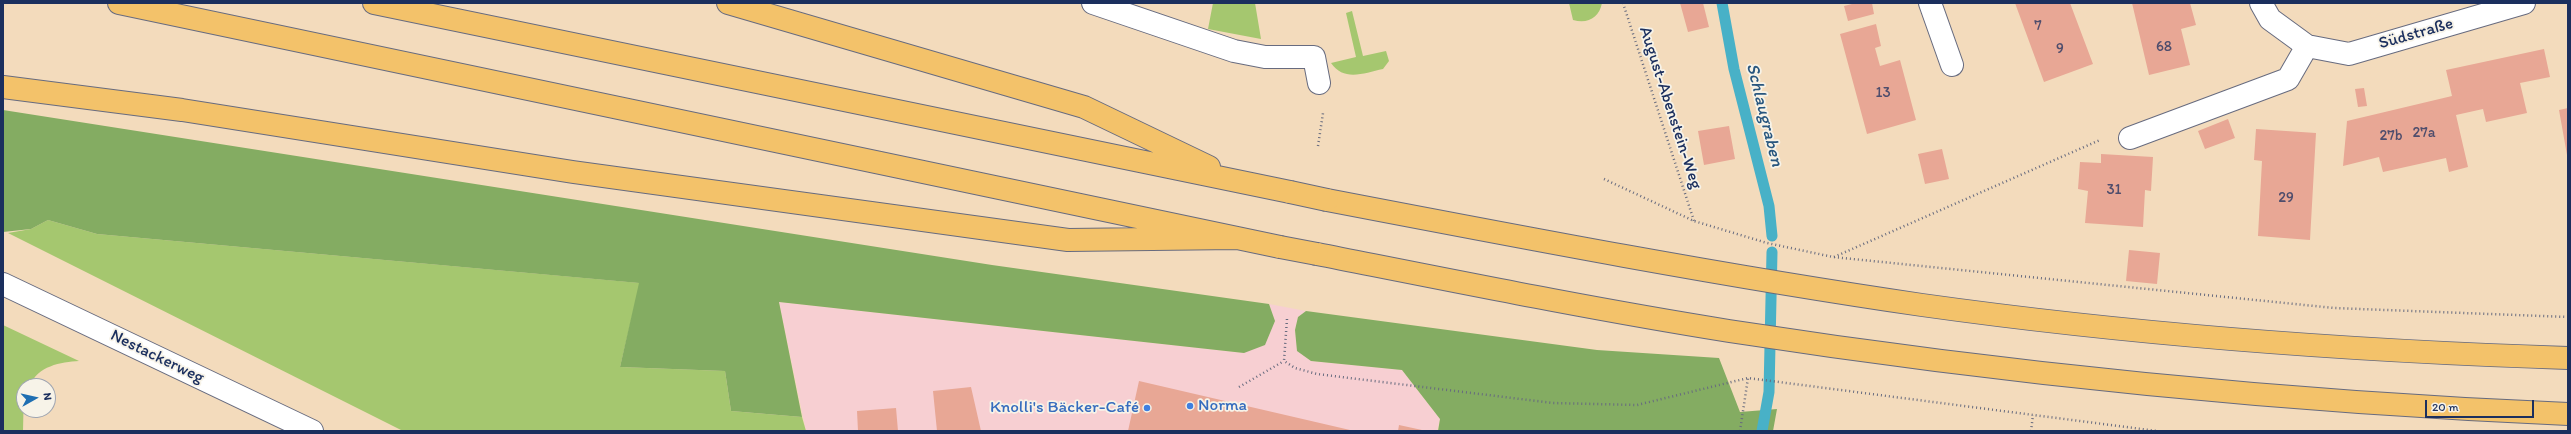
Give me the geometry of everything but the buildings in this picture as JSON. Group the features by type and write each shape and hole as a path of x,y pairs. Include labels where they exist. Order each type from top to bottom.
{"highway":[{"path":"119,3 1236,238 1608,310 1769,337 1937,360 2184,388 2324,401 2568,414"},
{"path":"374,3 1327,200 1626,258 1924,305 2184,334 2326,346 2568,358"},
{"path":"728,3 1084,107 1241,182"},
{"path":"3,87 182,110 573,172 1068,240 1236,238"}],"street":[{"path":"1093,3 1234,51 1265,57 1314,57 1319,83"},
{"path":"1930,3 1952,65"},
{"path":"2130,138 2288,79 2307,46 2270,20 2262,3"},
{"name":"Südstraße","path":"2307,46 2349,54 2524,3"},
{"name":"Nestackerweg","path":"3,284 312,431"}],"path":[{"name":"August-Abenstein-Weg","path":"1623,3 1694,220"},
{"path":"1834,257 2114,134 2130,138"},
{"path":"1604,179 1694,220 1767,243 1834,257 2334,308 2568,317"},
{"path":"1284,361 1283,350 1287,318"},
{"path":"1284,361 1295,368 1317,374 1553,403 1637,405 1748,378 2138,430 2157,431"},
{"path":"1239,387 1284,361"},
{"path":"1740,431 1748,378"},
{"path":"2031,431 2033,415"}],"shaded area":[{"path":"779,302 1244,353 1275,321 1269,304 1306,311 1298,317 1295,330 1297,350 1311,361 1402,370 1440,419 1437,431 806,431"}],"green space":[{"path":"1213,3 1255,3 1261,39 1208,29"},
{"path":"1569,3 1602,3 1598,13 1592,19 1578,21 1573,20"},
{"path":"1352,11 1363,56 1386,51 1389,61 1383,69 1355,75 1342,73 1331,63 1356,57 1346,13"},
{"path":"3,110 992,265 1269,304 1275,321 1265,345 1244,353 779,302 802,417 731,411 725,371 620,367 639,283 97,234 48,220 31,229 3,232"},
{"path":"48,220 97,234 640,283 620,367 725,371 731,411 802,417 806,431 403,431 8,233 31,229"},
{"path":"1306,311 1597,350 1719,358 1740,412 1777,409 1773,431 1438,431 1440,419 1402,370 1311,361 1297,351 1295,330 1298,317"},
{"path":"3,325 79,361 50,366 34,378 16,378 16,418 23,418 23,431 3,431"}],"waterway":[{"name":"Schlaugraben","path":"1722,3 1734,69 1769,206 1772,236"},
{"name":"Schlaugraben","path":"1762,431 1769,392 1772,252"}],"place":[{"name":"Norma","path":"1190,406"},
{"name":"Knolli's Bäcker-Café","path":"1147,408"}]}
